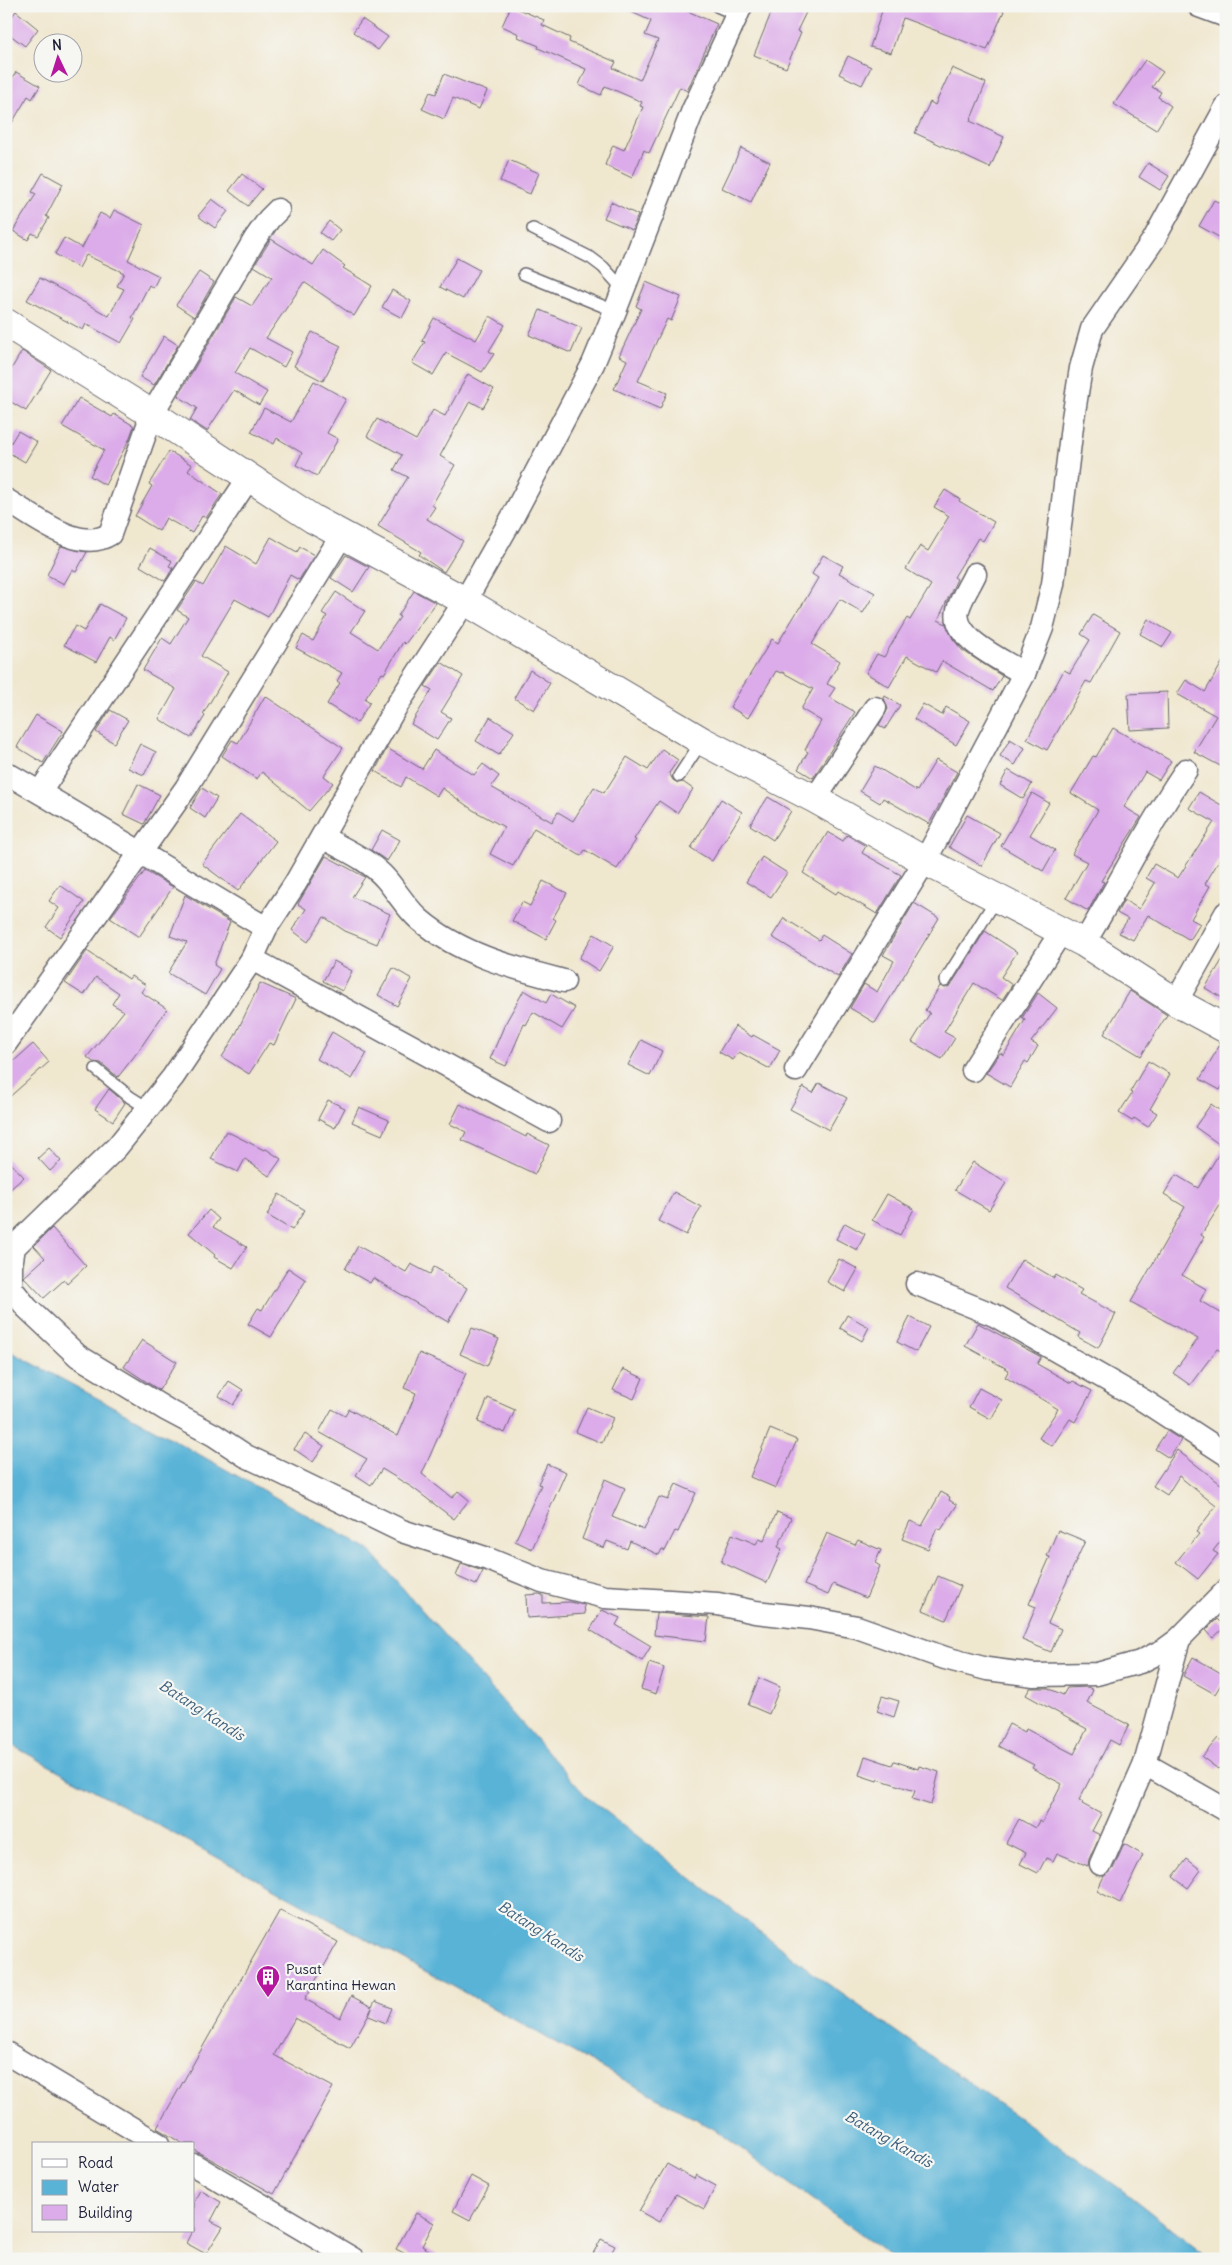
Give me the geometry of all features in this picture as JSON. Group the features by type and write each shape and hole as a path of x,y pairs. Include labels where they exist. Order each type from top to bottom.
{"street":[{"path":"1199,6 1226,16"},
{"path":"732,9 616,311 593,364 512,518 465,601 394,710 295,884 266,928 252,959 173,1078 149,1109 117,1147 14,1246 11,1288 27,1308 78,1356 167,1410 214,1435 246,1456 402,1531 488,1559 542,1581 605,1597 718,1604 755,1612 809,1618 857,1627 944,1658 987,1669 1034,1675 1097,1674 1140,1662 1164,1650 1179,1639 1226,1592"},
{"path":"796,1070 925,861 1024,674 1042,628 1053,584 1073,418 1081,368 1092,329 1154,239 1226,106"},
{"path":"6,500 67,536 79,540 102,540 110,534 152,414 254,240 278,210"},
{"path":"6,323 152,414 313,520 465,601 702,741 815,799 925,861 1072,938 1176,1002 1226,1029"},
{"path":"40,792 248,478"},
{"path":"6,1043 186,788 342,535"},
{"path":"976,574 958,608 959,626 964,635 980,647 1024,674"},
{"path":"815,799 875,708"},
{"path":"973,1070 1072,938 1106,908 1162,805 1186,770"},
{"path":"6,773 266,928"},
{"path":"322,837 361,859 385,878 405,907 421,922 451,942 502,965 564,981"},
{"path":"1176,1002 1226,913"},
{"path":"252,959 549,1121"},
{"path":"916,1284 994,1315 1146,1402 1226,1454"},
{"path":"1101,1864 1144,1764 1179,1639"},
{"path":"1144,1764 1226,1810"},
{"path":"6,2053 155,2142"},
{"path":"195,2166 353,2259"}],"lane":[{"path":"532,229 591,258 603,267 624,290"},
{"path":"524,274 616,311"},
{"path":"679,776 702,741"},
{"path":"945,981 997,898"},
{"path":"96,1069 130,1097 149,1109"}],"water":[{"name":"Batang Kandis","path":"6,1349 138,1420 369,1550 586,1796 818,1977 1122,2190 1210,2259 895,2259 714,2129 6,1742"}],"building":[{"path":"511,6 544,20 542,25 570,38 569,42 616,62 613,68 640,80 658,40 645,35 651,21 618,6 676,6 717,24 687,91 680,87 649,153 644,150 632,178 605,165 613,145 624,150 643,107 640,106 642,102 605,86 601,95 579,85 586,69 538,48 539,46 518,37 519,34 502,26"},
{"path":"774,6 809,6 797,31 801,33 786,68 754,55"},
{"path":"877,6 992,6 1004,11 987,50 903,18 891,53 870,47 882,11 876,9"},
{"path":"16,11 38,29 36,32 32,32 32,37 25,46 6,32 6,24"},
{"path":"362,19 388,37 378,50 353,32"},
{"path":"848,56 871,67 862,85 839,74"},
{"path":"1145,60 1163,72 1152,87 1161,92 1158,97 1171,106 1156,130 1114,104"},
{"path":"952,68 986,83 970,121 1004,137 990,168 915,133 930,102 935,105"},
{"path":"16,72 40,86 32,99 28,96 6,133 6,89"},
{"path":"444,74 487,91 479,109 453,98 444,119 422,109 430,92 436,94"},
{"path":"741,148 770,162 751,202 722,188"},
{"path":"509,160 539,173 530,194 500,181"},
{"path":"1148,163 1169,176 1160,190 1139,177"},
{"path":"43,173 63,184 46,216 49,218 38,236 32,233 28,240 13,231 36,194 32,192"},
{"path":"242,174 262,189 248,206 229,191"},
{"path":"212,199 228,211 215,228 198,216"},
{"path":"1214,200 1226,206 1226,241 1199,226"},
{"path":"611,202 638,215 632,230 604,218"},
{"path":"114,210 144,225 128,260 159,276 153,288 149,285 132,318 135,319 121,343 86,324 83,330 27,300 40,278 109,316 124,289 117,286 124,273 86,255 79,268 55,254 64,238 82,248 100,213 110,218"},
{"path":"329,221 340,230 331,241 320,233"},
{"path":"271,239 313,265 323,250 345,266 343,268 372,286 354,316 304,282 266,338 292,352 284,367 250,348 235,373 267,392 259,405 234,390 207,431 190,420 197,408 178,396 236,297 252,306 272,277 254,266"},
{"path":"457,258 479,270 463,299 440,287"},
{"path":"199,272 214,282 194,317 176,305"},
{"path":"646,282 681,297 671,321 667,319 638,381 667,393 660,409 614,389 627,360 619,356 641,309 636,306"},
{"path":"392,290 411,301 402,318 382,307"},
{"path":"540,310 582,328 571,353 529,335"},
{"path":"490,316 505,325 489,351 494,354 482,372 446,353 433,375 412,363 425,342 422,341 434,318 476,340"},
{"path":"312,332 341,346 323,381 294,366"},
{"path":"164,336 178,345 154,385 140,377"},
{"path":"22,351 51,370 26,411 6,399 6,378"},
{"path":"468,374 494,389 483,408 470,401 440,456 455,465 432,505 435,507 427,519 463,541 444,572 419,555 421,552 378,526 408,477 394,470 402,455 367,436 377,419 416,440 433,410 445,416"},
{"path":"314,381 346,399 327,433 338,439 317,476 296,465 302,453 277,438 274,444 251,432 264,408 291,422"},
{"path":"79,398 112,417 114,414 134,426 129,440 105,485 90,476 104,450 62,426"},
{"path":"18,431 37,442 25,462 6,451"},
{"path":"169,451 192,465 188,471 222,494 206,518 202,516 192,533 166,518 159,531 135,516 152,486 149,484"},
{"path":"945,490 960,499 959,501 994,522 983,541 978,538 954,577 957,579 938,620 946,624 953,639 962,650 1002,676 993,691 942,661 936,672 907,656 889,687 866,673 877,654 884,657 907,618 910,620 931,585 906,569 920,546 928,551 949,516 934,507"},
{"path":"271,537 297,552 300,547 314,555 299,580 290,575 268,617 235,599 201,656 228,672 191,738 159,719 176,689 143,670 162,638 171,644 188,617 177,610 196,582 203,586 226,546 256,564"},
{"path":"61,546 87,552 76,572 72,570 64,584 47,575"},
{"path":"150,548 172,561 169,566 173,568 165,581 140,566"},
{"path":"346,555 369,567 353,592 331,578"},
{"path":"823,555 843,566 839,573 875,593 863,613 840,599 812,644 840,661 827,684 835,688 829,697 855,712 813,778 798,769 808,752 805,750 821,721 801,709 813,689 782,672 776,671 748,718 730,707 772,639 778,643 801,607 818,578 812,574"},
{"path":"414,591 436,603 405,644 403,642 384,674 382,673 365,699 370,702 357,723 327,704 340,683 337,681 342,673 296,648 303,635 313,641 327,616 322,613 336,592 365,611 351,632 378,649 400,617 398,616"},
{"path":"100,604 126,618 114,640 110,637 96,662 64,645 75,626 84,631"},
{"path":"1093,615 1120,631 1091,683 1086,681 1047,750 1027,739 1064,670 1070,673 1090,640 1081,634"},
{"path":"1148,619 1172,633 1163,647 1140,634"},
{"path":"1226,656 1226,769 1194,752 1216,716 1177,694 1186,680 1205,692"},
{"path":"441,662 463,676 441,712 451,718 437,740 411,724 432,690 425,686"},
{"path":"530,670 550,683 534,710 514,698"},
{"path":"1167,692 1168,728 1130,730 1128,694"},
{"path":"265,696 343,748 324,776 333,783 309,811 262,772 257,779 222,756 232,740 238,743"},
{"path":"885,696 900,705 885,729 879,725 888,709"},
{"path":"923,704 942,715 946,707 970,721 956,745 914,719"},
{"path":"110,710 128,720 114,743 96,732"},
{"path":"36,715 63,731 43,763 17,747"},
{"path":"490,717 514,732 499,755 476,741"},
{"path":"1113,728 1171,761 1159,780 1145,772 1124,807 1141,817 1101,881 1104,882 1088,911 1066,898 1087,862 1072,854 1098,810 1071,793 1093,756 1096,757"},
{"path":"1010,739 1025,748 1015,765 1000,756"},
{"path":"140,744 156,752 144,775 128,768"},
{"path":"387,748 422,769 434,750 474,775 483,764 499,776 491,787 552,822 558,812 573,821 594,787 604,793 627,757 648,770 662,749 678,760 669,773 673,780 678,783 683,782 693,789 677,813 659,801 617,869 585,850 581,856 534,828 513,866 490,854 504,827 473,810 442,788 437,796 406,777 401,787 375,771"},
{"path":"936,760 957,772 929,824 883,798 880,803 860,791 875,766 917,791"},
{"path":"1008,770 1032,784 1023,799 1000,785"},
{"path":"138,784 160,795 144,824 123,814"},
{"path":"202,788 217,798 205,818 190,808"},
{"path":"1199,792 1223,806 1226,801 1226,849 1205,884 1210,886 1191,919 1200,924 1190,940 1148,915 1133,940 1119,933 1128,919 1117,913 1124,900 1139,909 1155,883 1146,878 1154,864 1178,878 1214,822 1189,808"},
{"path":"1032,793 1049,803 1030,835 1055,850 1043,871 1001,846"},
{"path":"768,797 791,811 773,840 750,825"},
{"path":"721,799 742,812 712,861 691,848"},
{"path":"240,814 276,841 238,891 202,864"},
{"path":"967,815 1000,833 982,866 949,847"},
{"path":"382,830 400,840 387,861 371,850"},
{"path":"828,832 843,841 847,835 866,846 862,853 901,875 877,914 838,891 836,894 803,873"},
{"path":"326,856 365,877 352,897 390,914 377,944 345,931 324,917 308,942 292,930 306,909 298,904"},
{"path":"762,857 787,873 771,897 746,882"},
{"path":"145,871 173,887 139,937 110,918"},
{"path":"543,881 567,893 553,918 556,920 546,939 512,921 522,902 530,906"},
{"path":"60,885 84,902 60,937 46,927 59,908 49,901"},
{"path":"185,895 230,922 214,965 220,969 205,995 168,973 187,942 170,936"},
{"path":"914,903 939,918 875,1023 850,1008 864,984 877,992 894,961 883,955"},
{"path":"784,918 819,940 822,935 852,954 838,977 772,937"},
{"path":"985,931 1017,952 1001,977 1012,985 1002,1000 974,983 944,1032 955,1038 942,1059 912,1042 930,1013 925,1010 940,986 945,988 951,985"},
{"path":"594,934 614,946 599,971 579,958"},
{"path":"87,951 129,979 131,976 146,985 141,992 167,1009 118,1077 101,1063 93,1062 87,1057 124,1011 112,1004 119,993 96,977 84,995 65,983"},
{"path":"1226,954 1226,1000 1205,988"},
{"path":"334,961 352,971 342,991 323,981"},
{"path":"393,968 412,979 397,1006 378,995"},
{"path":"260,983 296,999 274,1045 269,1043 249,1074 222,1057 235,1036"},
{"path":"524,990 546,1003 551,994 575,1008 562,1029 533,1012 526,1025 524,1024 506,1066 490,1059 505,1024"},
{"path":"1130,991 1167,1015 1141,1056 1104,1034"},
{"path":"1038,993 1057,1008 1031,1042 1038,1046 1028,1063 1025,1061 1010,1087 986,1073 1000,1053 1004,1055 1025,1020 1022,1018"},
{"path":"735,1026 752,1037 753,1035 780,1050 770,1069 739,1052 733,1060 719,1052"},
{"path":"332,1032 367,1053 352,1079 317,1059"},
{"path":"641,1040 662,1051 650,1076 628,1065"},
{"path":"1221,1043 1226,1045 1226,1080 1220,1090 1200,1079"},
{"path":"33,1044 49,1062 6,1100 6,1068"},
{"path":"1148,1061 1170,1074 1150,1109 1157,1113 1148,1127 1134,1118 1132,1121 1119,1113 1132,1093 1130,1092"},
{"path":"819,1083 847,1098 829,1130 790,1109 803,1087 813,1093"},
{"path":"109,1089 125,1103 113,1121 95,1109"},
{"path":"328,1100 345,1108 335,1128 318,1119"},
{"path":"460,1104 526,1137 527,1134 549,1145 535,1174 462,1140 466,1132 450,1124"},
{"path":"1211,1104 1226,1115 1226,1196 1201,1235 1204,1237 1182,1275 1206,1289 1200,1301 1226,1316 1226,1354 1217,1349 1190,1385 1173,1373 1198,1339 1131,1302 1185,1207 1164,1194 1176,1175 1198,1188 1223,1147 1195,1127"},
{"path":"359,1107 389,1120 382,1135 352,1122"},
{"path":"226,1131 264,1150 266,1149 281,1159 269,1176 245,1159 238,1172 211,1159"},
{"path":"49,1148 61,1161 50,1171 38,1158"},
{"path":"6,1158 24,1177 6,1193"},
{"path":"973,1162 1006,1183 989,1210 955,1190"},
{"path":"674,1192 701,1207 686,1235 658,1221"},
{"path":"279,1194 305,1210 292,1230 267,1215"},
{"path":"887,1194 914,1209 900,1235 872,1220"},
{"path":"209,1210 219,1219 213,1227 247,1247 233,1268 214,1257 215,1255 189,1233"},
{"path":"845,1223 865,1234 857,1250 836,1239"},
{"path":"52,1228 86,1266 67,1284 64,1280 44,1298 24,1277 45,1258 34,1246"},
{"path":"358,1246 406,1272 411,1264 430,1274 434,1267 467,1288 448,1322 373,1278 370,1283 345,1269"},
{"path":"839,1259 858,1269 845,1292 827,1282"},
{"path":"1022,1259 1054,1278 1056,1275 1082,1290 1079,1294 1116,1314 1098,1348 1078,1337 1080,1333 1005,1288"},
{"path":"288,1268 306,1280 271,1337 248,1324 258,1308 262,1310"},
{"path":"847,1315 869,1327 862,1341 840,1328"},
{"path":"910,1317 929,1327 916,1352 897,1342"},
{"path":"978,1323 1041,1357 1037,1364 1071,1383 1073,1381 1092,1391 1075,1422 1070,1419 1052,1446 1039,1438 1058,1409 1005,1377 1009,1370 965,1346"},
{"path":"472,1328 499,1339 487,1366 460,1354"},
{"path":"142,1340 177,1362 159,1390 124,1367"},
{"path":"419,1353 466,1373 422,1474 452,1498 458,1491 469,1500 454,1519 413,1488 382,1469 371,1485 356,1475 367,1459 319,1432 332,1409 345,1416 349,1409 398,1436 416,1393 404,1388"},
{"path":"623,1369 643,1378 634,1399 613,1390"},
{"path":"229,1381 243,1390 233,1405 219,1396"},
{"path":"979,1388 1002,1400 991,1419 969,1407"},
{"path":"488,1398 515,1410 505,1433 478,1422"},
{"path":"587,1407 613,1418 602,1443 576,1432"},
{"path":"770,1429 797,1440 776,1488 750,1477"},
{"path":"1167,1431 1181,1440 1169,1458 1155,1449"},
{"path":"305,1434 324,1446 313,1462 294,1449"},
{"path":"1177,1450 1226,1488 1226,1534 1213,1551 1218,1554 1198,1579 1176,1562 1199,1534 1196,1532 1216,1506 1179,1476 1167,1495 1153,1486"},
{"path":"547,1464 566,1472 532,1549 515,1541 541,1485 538,1484"},
{"path":"605,1479 625,1488 612,1517 644,1530 659,1497 668,1500 676,1484 696,1493 678,1532 675,1531 665,1551 662,1549 659,1555 630,1541 627,1549 607,1541 604,1548 582,1539"},
{"path":"941,1492 950,1497 949,1500 957,1505 941,1530 937,1528 928,1549 902,1539 910,1521 922,1526"},
{"path":"777,1512 791,1518 778,1547 782,1549 767,1583 721,1562 732,1534 756,1544 759,1539 764,1541"},
{"path":"1058,1530 1085,1541 1048,1623 1061,1629 1051,1652 1022,1640 1036,1607 1029,1604 1050,1557 1047,1556"},
{"path":"827,1533 855,1545 858,1540 881,1550 875,1563 880,1566 866,1598 833,1584 828,1595 804,1585"},
{"path":"461,1564 483,1571 476,1585 456,1576"},
{"path":"938,1576 961,1586 946,1620 923,1610"},
{"path":"526,1595 543,1595 543,1603 570,1602 584,1605 585,1614 527,1618"},
{"path":"602,1610 620,1618 616,1625 651,1646 642,1661 590,1630"},
{"path":"656,1613 709,1617 706,1641 654,1635"},
{"path":"1217,1619 1225,1627 1213,1638 1206,1630"},
{"path":"1193,1657 1226,1676 1215,1694 1183,1676"},
{"path":"649,1663 664,1668 656,1694 641,1689"},
{"path":"759,1678 780,1687 769,1714 748,1705"},
{"path":"1088,1687 1093,1690 1087,1703 1129,1725 1119,1745 1110,1740 1079,1800 1083,1802 1082,1804 1101,1814 1092,1831 1100,1835 1089,1859 1088,1866 1057,1853 1053,1861 1046,1858 1038,1873 1020,1864 1026,1853 1006,1843 1019,1819 1035,1828 1039,1821 1042,1823 1062,1784 1032,1768 1034,1765 998,1746 1009,1724 1025,1732 1026,1729 1074,1754 1087,1729 1026,1695 1030,1688 1048,1688 1063,1695 1067,1688"},
{"path":"882,1696 899,1701 894,1717 877,1711"},
{"path":"1218,1738 1226,1744 1226,1760 1218,1769 1202,1757"},
{"path":"865,1756 892,1765 894,1761 918,1769 919,1766 939,1772 931,1805 912,1799 915,1791 859,1775"},
{"path":"1124,1844 1143,1855 1120,1903 1097,1891 1104,1876 1113,1869"},
{"path":"1187,1859 1201,1870 1188,1888 1173,1877"},
{"name":"Pusat Karantina Hewan","path":"280,1910 338,1942 305,1999 340,2018 351,1996 372,2007 375,2001 392,2008 386,2023 369,2016 372,2008 350,2048 295,2018 274,2055 333,2087 274,2194 195,2151 195,2142 180,2142 157,2128"},
{"path":"667,2164 694,2179 696,2175 716,2186 704,2209 676,2194 659,2222 639,2211"},
{"path":"471,2176 489,2186 470,2220 453,2211"},
{"path":"200,2190 221,2202 211,2221 223,2227 206,2254 186,2243 192,2232 195,2232 195,2200"},
{"path":"416,2213 434,2223 422,2246 443,2259 415,2259 396,2249"},
{"path":"601,2239 615,2246 608,2259 590,2259"}],"place":[{"name":"Pusat Karantina Hewan","path":"268,1998"}]}
